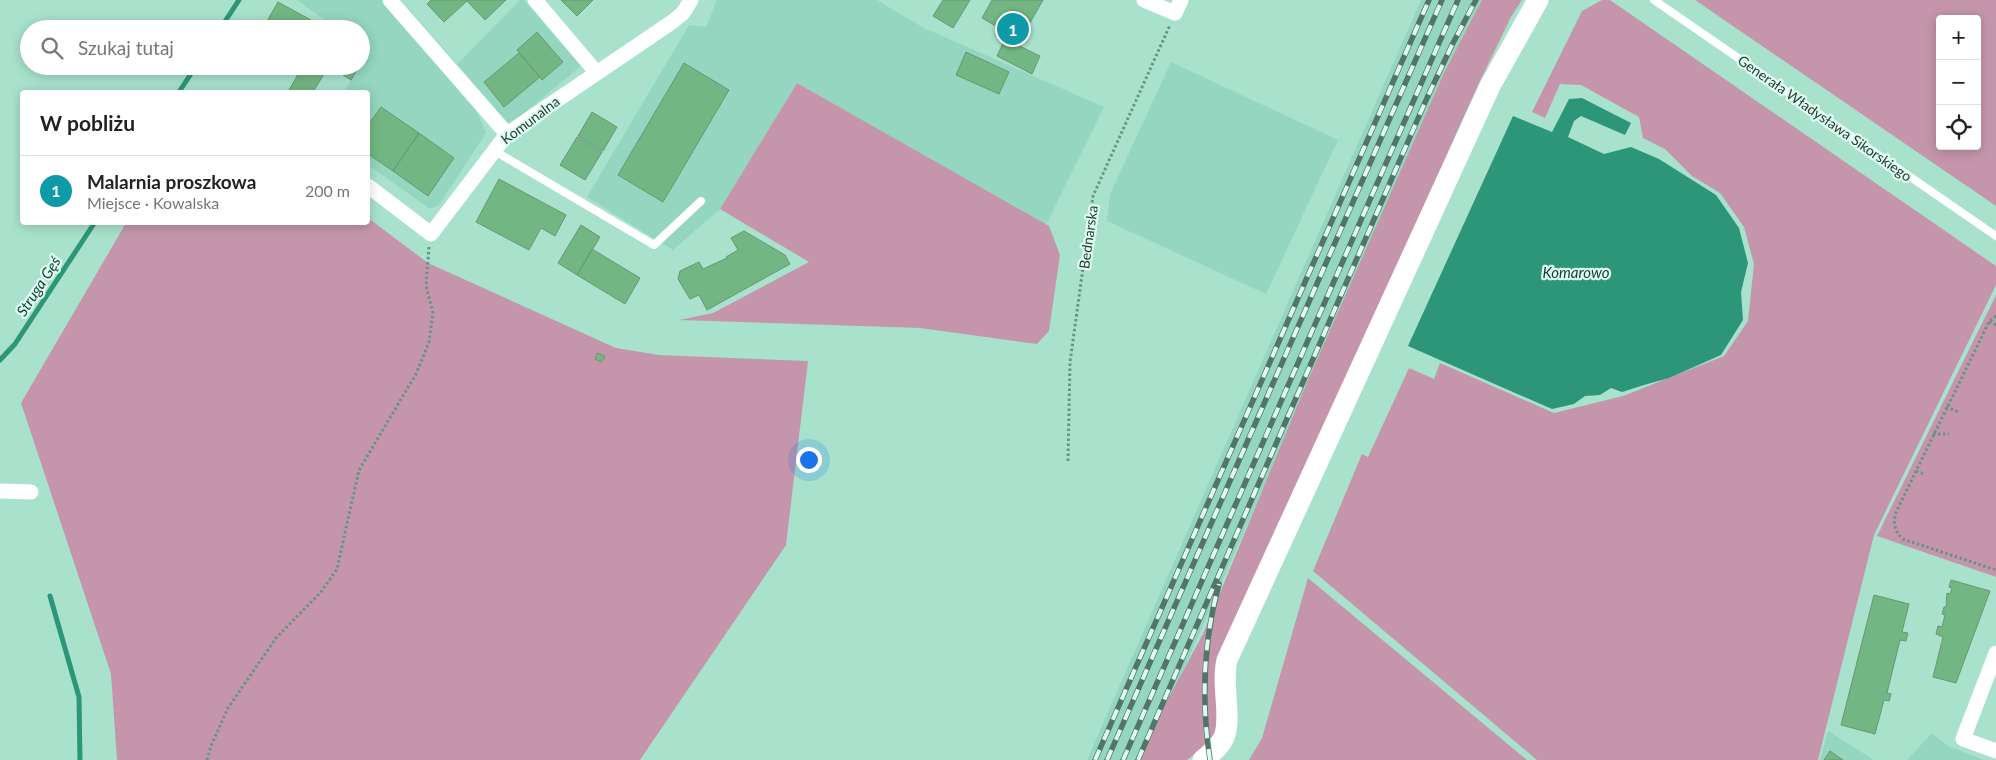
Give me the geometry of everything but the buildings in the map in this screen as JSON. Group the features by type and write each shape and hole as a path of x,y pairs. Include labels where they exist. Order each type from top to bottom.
{"street":[{"path":"390,0 507,134"},
{"path":"535,0 596,72"},
{"name":"Komunalna","path":"431,234 507,134 672,22 683,13 691,0"},
{"path":"1144,0 1178,6"},
{"path":"1203,760 1217,748 1226,729 1224,673 1227,660 1503,58 1538,0"},
{"path":"370,188 431,234"},
{"path":"0,491 31,492"},
{"path":"1996,653 1963,739 1996,751"}],"lane":[{"name":"Generała Władysława Sikorskiego","path":"1654,0 1996,236"},
{"path":"493,150 654,245 701,201"}],"path":[{"name":"Bednarska","path":"1068,461 1070,362 1093,196 1178,6"},
{"path":"207,760 211,746 228,708 276,638 321,592 337,569 359,470 416,374 429,342 433,313 426,286 427,254 431,234"},
{"path":"1996,316 1989,322 1895,515 1895,527 1899,535 1908,541 1996,570"},
{"path":"1989,322 1996,325"},
{"path":"1946,407 1959,412"},
{"path":"1933,434 1949,434"},
{"path":"1916,471 1924,474"}],"shaded area":[{"path":"297,0 401,0 457,64 520,0 524,0 581,66 510,125 457,65 446,75 477,112 486,133 439,205 430,209 370,166 370,90 345,90 354,75 370,75 370,20 325,20"},
{"path":"717,0 877,0 924,28 1104,107 1046,225 797,83 720,209 673,250 587,197 689,25 706,27"},
{"path":"1421,0 1484,0 1408,158 1144,760 1087,760"},
{"path":"1482,0 1522,0 1511,17 1478,85 1218,666 1219,726 1212,740 1187,760 1135,760 1203,634 1308,380 1444,73"},
{"path":"1602,0 1610,0 1996,266 1996,285 1874,535 1818,760 1537,760 1313,571 1362,454 1368,457 1409,368 1434,379 1440,363 1554,413 1623,396 1724,356 1748,321 1754,264 1744,227 1720,193 1692,176 1665,149 1643,138 1639,117 1581,85 1560,84 1545,118 1532,112 1582,11"},
{"path":"1695,0 1996,0 1996,206"},
{"path":"1171,62 1338,140 1266,294 1107,221 1110,194"},
{"path":"797,83 1049,226 1060,255 1049,331 1037,344 920,328 679,320 713,313 809,262 720,209"},
{"path":"370,220 428,263 616,348 659,355 808,361 786,545 640,760 117,760 111,674 21,403 125,225 370,225"},
{"path":"1996,295 1996,577 1877,536"},
{"path":"1308,578 1527,760 1249,760 1262,738"},
{"path":"1828,731 1874,760 1820,760"},
{"path":"1932,733 1948,746 1984,760 1907,760"}],"water":[{"name":"Komarowo","path":"1582,98 1631,123 1625,135 1581,116 1574,121 1568,137 1604,154 1631,147 1659,159 1716,195 1739,228 1748,263 1741,292 1743,320 1721,355 1669,378 1622,392 1611,388 1600,395 1585,396 1574,404 1552,409 1408,346 1513,116 1552,132 1569,99"}],"waterway":[{"name":"Struga Gęś","path":"226,20 239,0"},
{"name":"Struga Gęś","path":"180,90 190,75"},
{"name":"Struga Gęś","path":"0,360 15,344 93,225"},
{"path":"50,596 79,697 80,760"}],"railway":[{"path":"1095,760 1429,0"},
{"path":"1107,760 1442,0"},
{"path":"1123,760 1458,0"},
{"path":"1138,760 1427,98 1476,0"},
{"path":"1210,760 1205,715 1205,672 1210,628 1219,584"}],"place":[{"name":"Malarnia proszkowa","path":"1013,29"}]}
